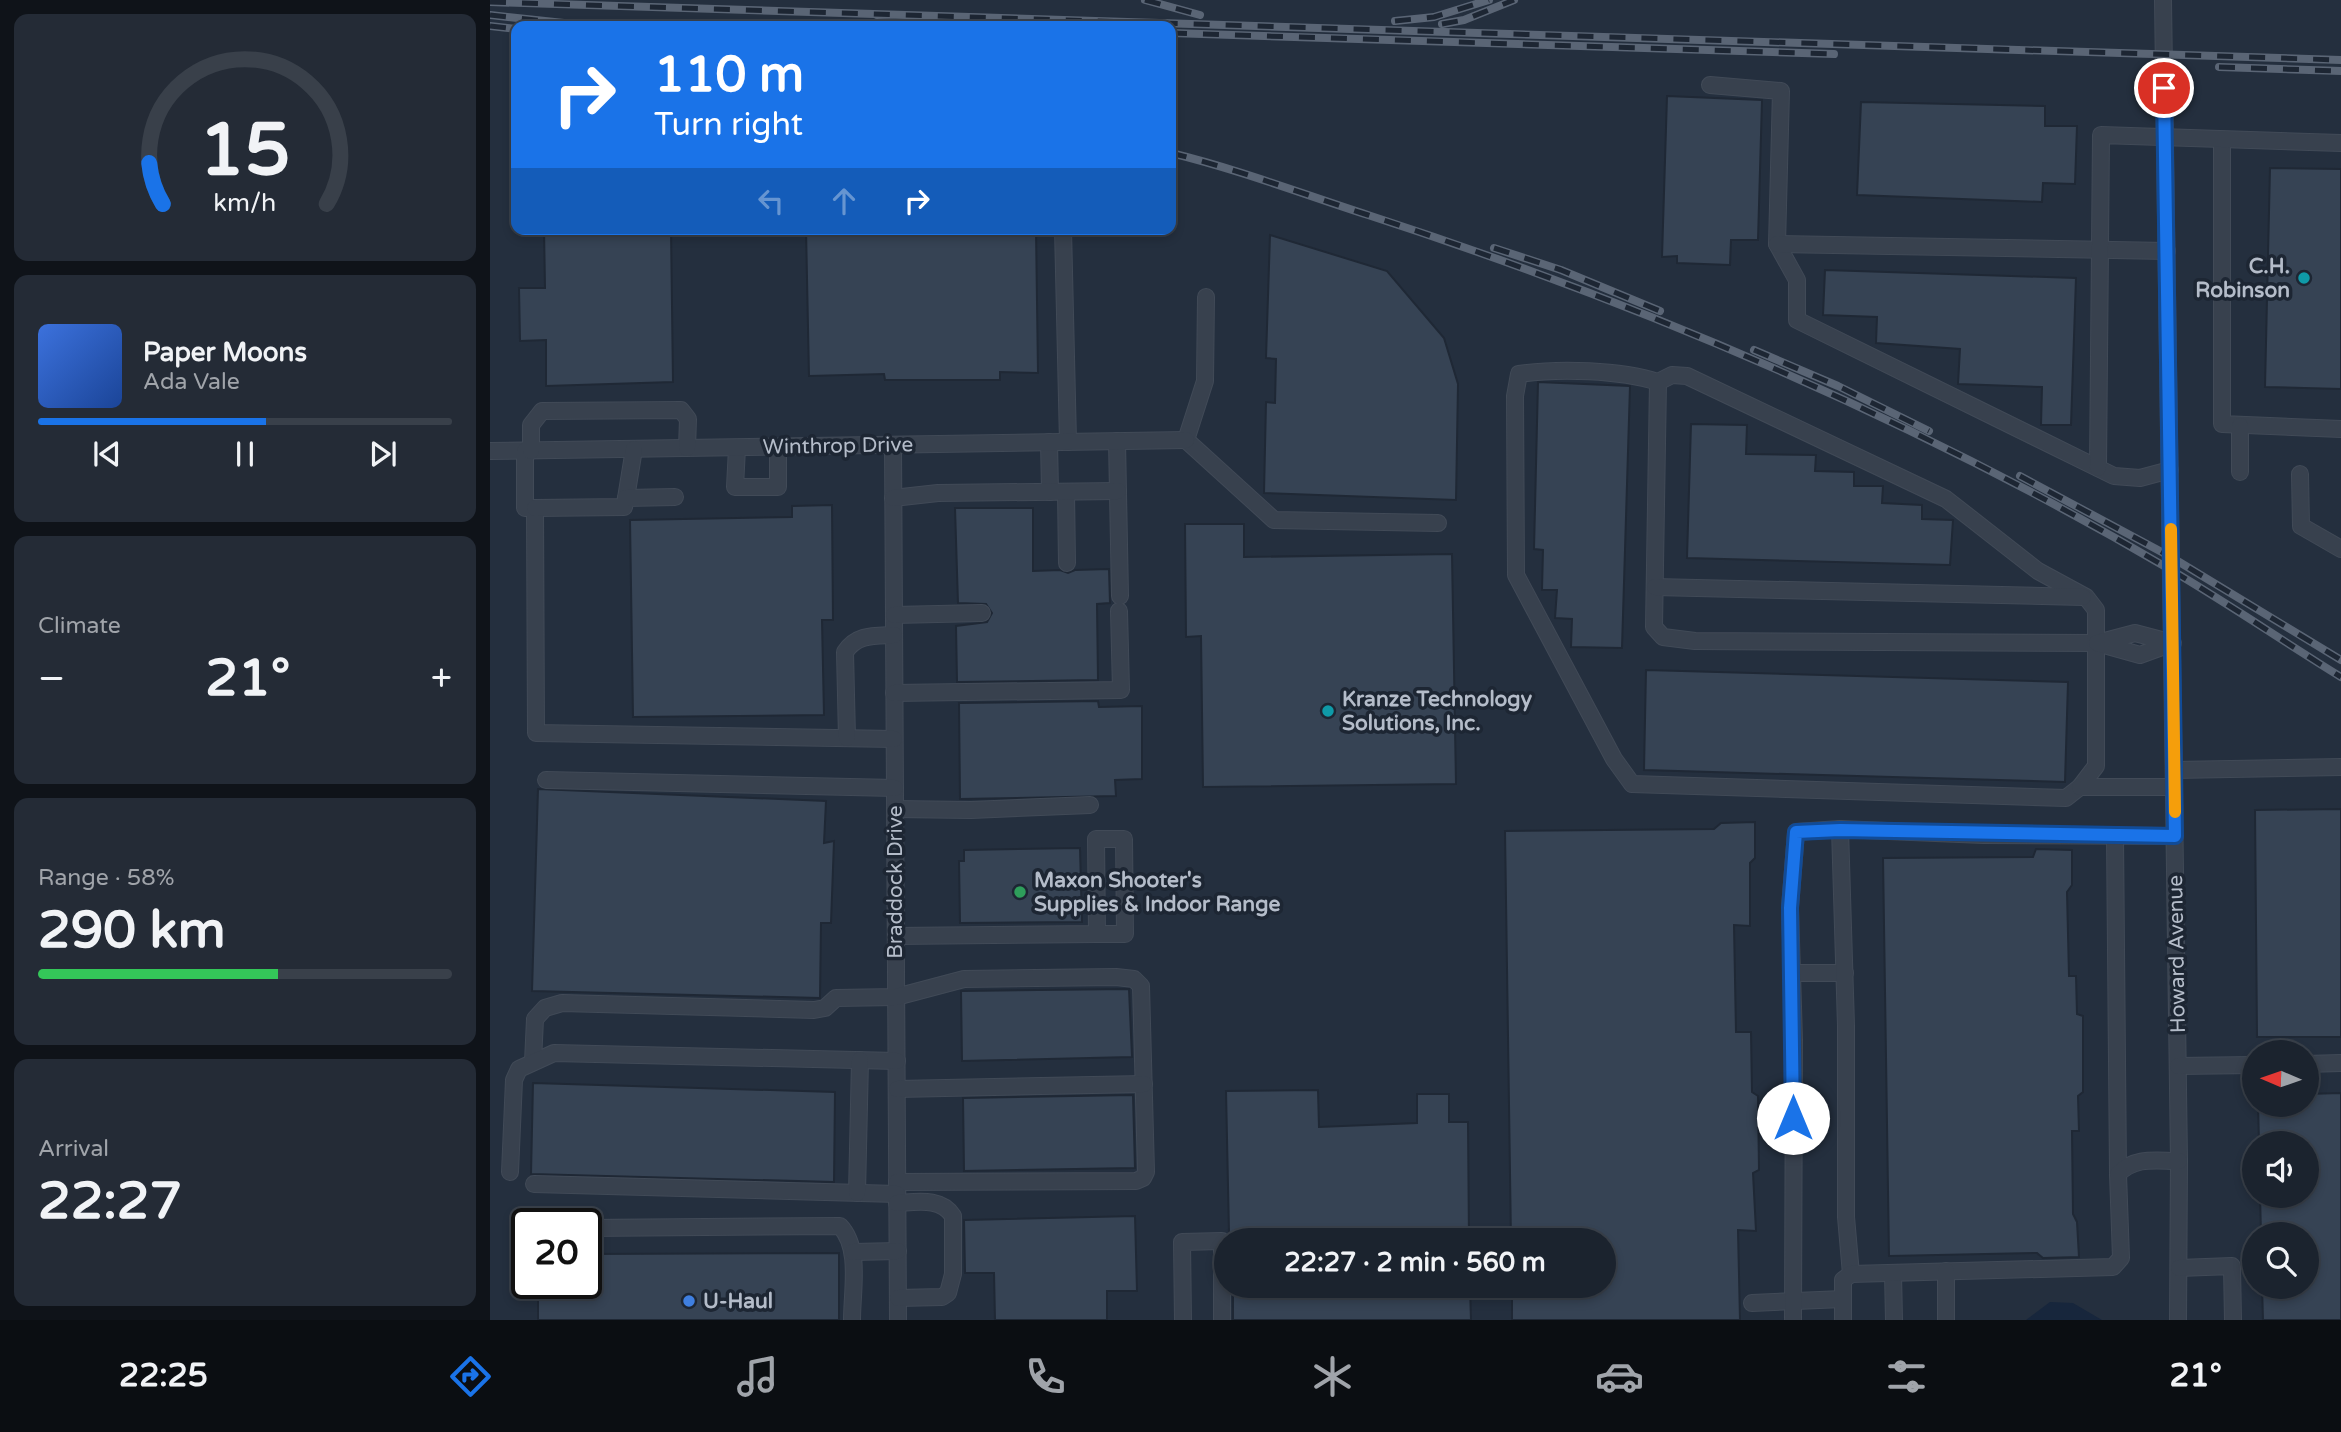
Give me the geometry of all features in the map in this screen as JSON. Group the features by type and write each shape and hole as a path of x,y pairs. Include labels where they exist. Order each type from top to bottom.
{"street":[{"name":"Howard Avenue","path":"2163,0 2178,1066 2178,1320"},
{"path":"1710,85 1781,92 1777,244 1797,280 1797,320 2114,476 2140,478 2170,470"},
{"path":"2098,468 2101,135 2165,135 2222,141 2341,143"},
{"path":"2222,141 2222,424 2341,429"},
{"path":"1063,235 1068,442"},
{"path":"1777,244 2167,251"},
{"path":"1206,297 1205,381 1186,440 1274,520 1438,523"},
{"path":"1537,371 1637,375 1658,382 1672,375 1687,376 1946,499 2038,571 2086,597 2096,610 2096,766 2080,787 2066,798 1632,785 1614,759 1516,575 1515,396 1519,374 1537,371"},
{"path":"1658,382 1654,627 1663,637 1695,641 2097,643 2135,633 2173,643"},
{"path":"634,449 624,507 525,508 531,425 542,411 681,410 688,419 687,448"},
{"path":"2240,426 2240,472"},
{"name":"Winthrop Drive","path":"490,451 1186,440"},
{"path":"894,693 1121,690 1117,441"},
{"path":"1049,442 1067,563"},
{"name":"Braddock Drive","path":"893,445 898,1320"},
{"path":"737,448 735,487 778,487 778,447"},
{"path":"2300,474 2301,526 2341,550"},
{"path":"893,498 938,493 1118,491"},
{"path":"626,498 675,497"},
{"path":"535,508 537,733 894,739"},
{"path":"1655,587 2086,597"},
{"path":"894,615 982,613"},
{"path":"847,738 845,652 852,642 861,637 894,635"},
{"path":"2080,787 2341,768"},
{"path":"546,780 895,788"},
{"path":"895,809 971,810 1090,805"},
{"path":"1793,1320 1790,908 1796,832 1840,830 2175,836"},
{"path":"1840,830 1846,1217 1851,1274"},
{"path":"1843,1320 1843,1280 1851,1274 2113,1267 2121,1258 2115,836"},
{"path":"896,936 1125,934 1124,839 1096,839 1097,934"},
{"path":"1791,973 1844,973"},
{"path":"533,1062 535,1019 545,1008 562,1003 814,1010 825,1008 836,998 896,997 964,979 1134,979 1141,986 1146,1172 1143,1178 1136,1181 935,1182 897,1193"},
{"path":"510,1172 513,1080 520,1069 554,1053 897,1061"},
{"path":"857,1193 860,1060"},
{"path":"2319,1064 2341,1063"},
{"path":"2178,1066 2242,1065"},
{"path":"897,1089 1144,1084"},
{"path":"2119,1174 2128,1163 2179,1161"},
{"path":"534,1184 897,1193 948,1208 953,1216 953,1262 948,1293 942,1297 898,1298"},
{"path":"602,1228 840,1226 851,1237 853,1252 852,1320"},
{"path":"1183,1320 1182,1242 1222,1241 1222,1320"},
{"path":"853,1252 898,1251"},
{"path":"2179,1268 2232,1266 2233,1320"},
{"path":"1946,1271 1946,1320"},
{"path":"1893,1273 1894,1320"},
{"path":"1752,1303 1843,1299"}],"water":[{"path":"2050,1302 2073,1303 2102,1320 2026,1320"}],"building":[{"path":"1667,96 1762,100 1758,240 1731,240 1730,265 1677,263 1677,256 1662,257"},
{"path":"1861,102 2045,106 2045,126 2077,126 2075,184 2043,183 2042,202 1857,195"},
{"name":"C.H. Robinson","path":"2270,168 2341,169 2341,389 2265,387"},
{"path":"544,235 671,235 673,382 546,386 546,340 520,341 519,288 545,288"},
{"path":"806,235 1036,235 1038,373 1000,372 1000,380 885,380 884,374 809,376"},
{"path":"1270,235 1387,271 1444,338 1458,384 1456,500 1264,493 1266,402 1275,403 1276,359 1266,358"},
{"path":"1825,270 2076,278 2071,425 2041,425 2042,387 1958,384 1960,349 1876,343 1877,317 1823,315"},
{"path":"1538,382 1630,386 1622,648 1571,647 1572,619 1555,618 1557,590 1542,590 1543,550 1534,549"},
{"path":"1691,424 1747,425 1746,454 1816,455 1815,471 1854,472 1854,486 1883,486 1882,503 1922,505 1922,519 1953,520 1950,565 1687,558"},
{"path":"832,505 833,620 822,620 824,715 633,717 630,520 792,517 792,506"},
{"path":"955,508 1033,508 1033,571 1060,570 1068,573 1075,570 1109,569 1110,603 1097,604 1098,680 957,682 956,626 987,622 992,613 986,604 958,603"},
{"name":"Kranze Technology Solutions, Inc.","path":"1185,524 1244,524 1244,557 1452,554 1456,784 1203,787 1201,636 1186,637"},
{"path":"1646,670 2068,682 2065,782 1644,770"},
{"path":"1098,701 1099,707 1142,706 1142,779 1115,780 1116,796 960,799 959,703"},
{"path":"538,789 826,801 824,843 834,841 831,923 821,923 820,998 532,991"},
{"path":"2341,809 2341,1037 2257,1037 2255,810"},
{"path":"1755,822 1755,858 1750,863 1750,926 1734,925 1736,1032 1751,1032 1752,1092 1758,1096 1759,1170 1753,1173 1756,1231 1738,1230 1740,1320 1512,1320 1512,1298 1616,1298 1616,1228 1511,1228 1505,831 1714,829 1721,823"},
{"name":"Maxon Shooter's Supplies & Indoor Range","path":"1080,848 1082,922 960,923 959,861 964,861 964,850"},
{"path":"2036,849 2072,850 2072,885 2067,892 2069,976 2076,976 2077,1014 2083,1016 2083,1092 2078,1096 2079,1131 2072,1131 2073,1214 2077,1222 2079,1257 2043,1258 2037,1253 1889,1256 1883,858 2033,857"},
{"path":"1129,989 1132,1057 962,1061 961,991"},
{"path":"533,1083 835,1092 834,1182 531,1174"},
{"path":"1318,1090 1319,1127 1417,1123 1417,1094 1449,1094 1449,1122 1468,1122 1469,1228 1229,1228 1226,1091"},
{"path":"2341,1093 2341,1320 2263,1320 2262,1299 2319,1299 2319,1222 2261,1222 2260,1208 2319,1208 2319,1131 2259,1131 2258,1117 2319,1117 2319,1094"},
{"path":"1133,1095 1135,1168 964,1171 963,1098"},
{"path":"1135,1216 1137,1291 1107,1291 1107,1320 995,1320 994,1273 965,1273 964,1220"},
{"name":"U-Haul","path":"839,1253 839,1320 538,1320 538,1299 602,1299 602,1254"},
{"path":"1233,1298 1470,1298 1471,1320 1233,1320"}],"railway":[{"path":"1145,0 1200,15"},
{"path":"1395,21 1434,17 1489,0"},
{"path":"1442,24 1464,20 1514,0"},
{"path":"490,2 1096,21"},
{"path":"490,15 546,21"},
{"path":"1176,23 2341,60"},
{"path":"490,26 511,28"},
{"path":"1176,33 1834,54"},
{"path":"2219,67 2341,71"},
{"path":"1176,154 1245,174 1472,250 1678,328 1779,371 1879,416 2076,516 2193,583 2341,677"},
{"path":"1494,248 1561,270 1660,311"},
{"path":"1754,350 1838,386 1929,431"},
{"path":"2020,476 2171,557 2341,660"}],"slow traffic":[{"path":"2171,529 2175,812"}],"place":[{"name":"C.H. Robinson","path":"2304,278"},
{"name":"Kranze Technology Solutions, Inc.","path":"1328,711"},
{"name":"Maxon Shooter's Supplies & Indoor Range","path":"1020,892"},
{"name":"U-Haul","path":"689,1301"}],"route":[{"path":"1793,1118 1794,1040 1790,908 1796,832 1840,830 1983,835 2175,836 2164,88"}]}
